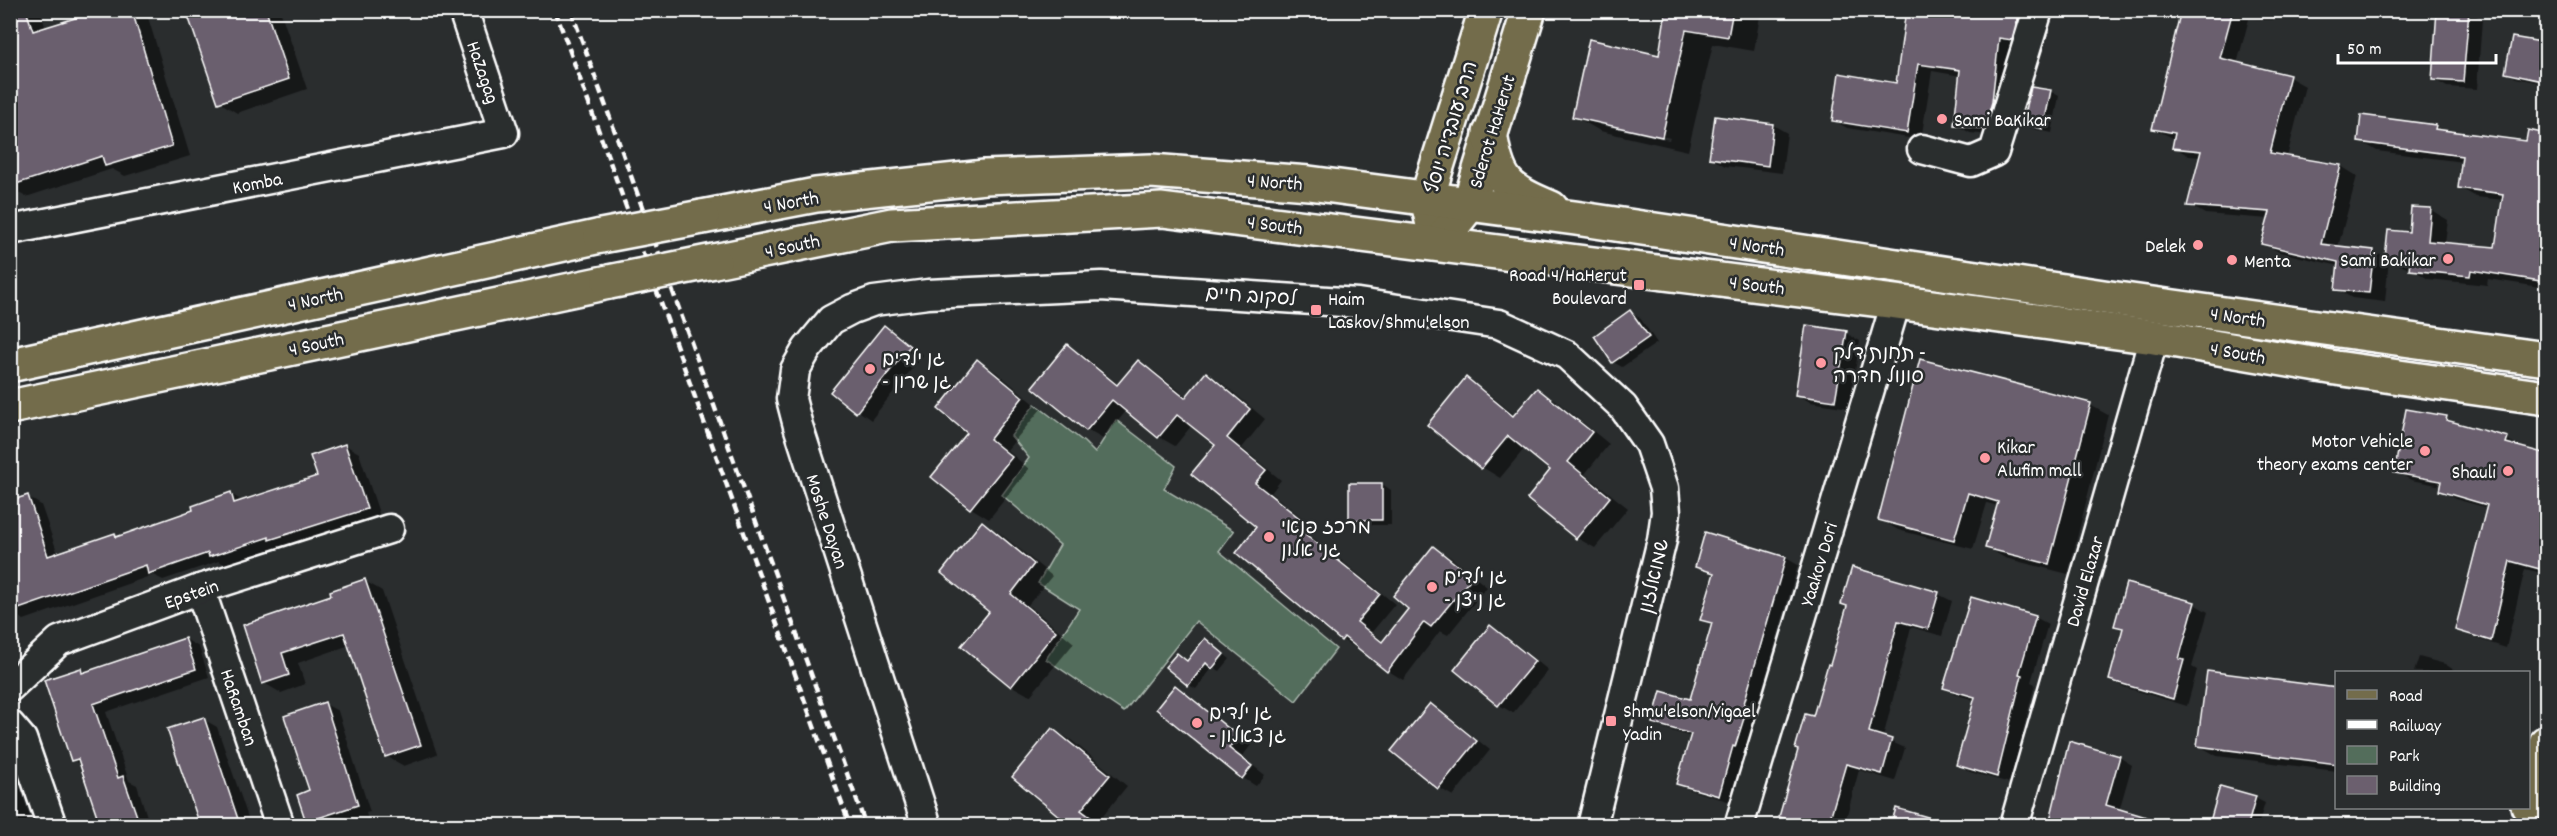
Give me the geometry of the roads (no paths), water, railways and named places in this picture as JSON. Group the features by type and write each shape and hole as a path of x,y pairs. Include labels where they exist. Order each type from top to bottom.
{"main road":[{"name":"הרב עובדיה יוסף","path":"1438,244 1427,198 1486,10"},
{"name":"Sderot HaHerut","path":"1438,244 1469,205 1529,10"},
{"path":"1490,133 1494,161 1505,182 1521,196 1575,218"},
{"name":"4 North","path":"10,365 601,236 816,195 985,177 1151,171 1309,183 1427,198 2547,359"},
{"name":"4 South","path":"10,407 892,225 1162,210 1896,302 2154,337 2336,368 2547,398"},
{"path":"2447,384 2460,401 2547,418"},
{"path":"2530,800 2547,743"},
{"path":"2523,825 2527,809"}],"street":[{"name":"HaZagag","path":"463,10 504,133"},
{"path":"1922,149 1971,162 1994,152 2038,10"},
{"name":"Komba","path":"10,230 504,133"},
{"name":"לסקוב חיים","path":"928,294 1101,286 1358,303 1499,324 1567,355"},
{"name":"Moshe Dayan","path":"927,825 791,399 795,370 807,349 831,320 874,301 928,294"},
{"name":"Yaakov Dori","path":"1739,825 1896,302"},
{"name":"David Elazar","path":"2014,825 2154,337"},
{"name":"שמואלזון","path":"1567,355 1623,407 1649,444 1664,488 1666,512 1662,540 1592,825"},
{"name":"Epstein","path":"10,687 59,641 200,589 389,529"},
{"name":"HaRamban","path":"200,589 280,825"},
{"path":"10,725 22,739 52,825"}],"railway":[{"path":"555,10 850,826"},
{"path":"571,10 866,826"}],"place":[{"name":"Sami BaKikar","path":"1942,119"},
{"name":"Delek","path":"2198,245"},
{"name":"Sami Bakikar","path":"2448,259"},
{"name":"Menta","path":"2232,260"},
{"name":"Road 4/HaHerut Boulevard","path":"1639,285"},
{"name":"Haim Laskov/Shmu'elson","path":"1316,310"},
{"name":"תחנת דלק - סונול חדרה","path":"1821,363"},
{"name":"גן ילדים - גן שרון","path":"870,369"},
{"name":"Motor Vehicle theory exams center","path":"2425,451"},
{"name":"Kikar Alufim mall","path":"1985,458"},
{"name":"Shauli","path":"2508,471"},
{"name":"מרכז פנאי גני אלון","path":"1269,537"},
{"name":"גן ילדים - גן ניצן","path":"1432,587"},
{"name":"Shmu'elson/Yigael Yadin","path":"1611,721"},
{"name":"גן ילדים - גן צאלון","path":"1197,723"}]}
